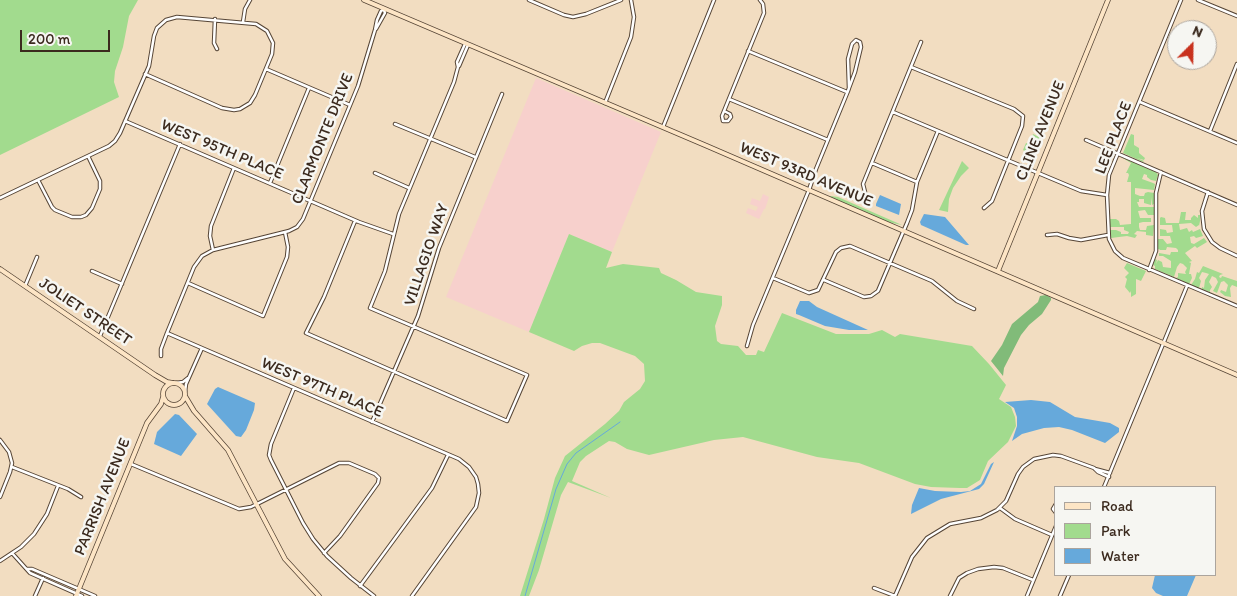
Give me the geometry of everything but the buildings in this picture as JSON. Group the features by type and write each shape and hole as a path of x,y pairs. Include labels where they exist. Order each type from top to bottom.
{"street":[{"path":"243,22 245,9 250,0"},
{"name":"WEST 93RD AVENUE","path":"364,0 1237,375"},
{"path":"529,0 573,17 586,14 621,0"},
{"path":"604,103 631,37 634,17 631,0"},
{"path":"663,127 714,0"},
{"name":"CLINE AVENUE","path":"998,271 1108,0"},
{"name":"LEE PLACE","path":"1181,0 1109,175 1107,195 1108,235 1111,245 1119,255 1149,270 1237,306"},
{"path":"1198,0 1237,16"},
{"path":"724,111 764,14 761,1"},
{"name":"CLARMONTE DRIVE","path":"212,250 286,232 302,222 358,86 375,30 384,13 384,9"},
{"path":"0,198 115,141 145,74 151,57 157,28 166,20 177,17 215,19 260,26 269,34 273,48 266,70 252,100 246,106 234,110 222,108 145,74"},
{"path":"215,19 214,43 218,49"},
{"path":"747,346 753,325 809,190 828,140 849,88 855,72 861,46 856,40 852,44 848,59 849,88"},
{"path":"865,192 864,184 921,42"},
{"path":"355,221 324,297 306,334 508,421 527,375 370,308 385,271 398,217 454,82 467,44"},
{"path":"748,52 847,92"},
{"path":"1210,131 1237,64"},
{"path":"911,67 1014,109 1023,116 1022,126 991,204 984,208"},
{"path":"266,70 350,105"},
{"path":"270,183 309,88"},
{"name":"VILLAGIO WAY","path":"372,422 426,292 438,248 502,94"},
{"path":"729,100 828,140"},
{"path":"1140,102 1237,143"},
{"path":"893,112 1085,192 1107,195"},
{"name":"WEST 95TH PLACE","path":"125,121 355,221 393,234"},
{"path":"395,124 475,157"},
{"path":"824,280 864,297 872,296 878,291 912,210 917,182 938,131"},
{"path":"1086,140 1237,205"},
{"path":"100,337 180,144"},
{"path":"38,180 52,207 72,217 86,215 92,208 100,189 100,181 88,156"},
{"path":"872,163 917,182"},
{"path":"161,356 160,349 198,262 205,254 212,250 211,226 234,168"},
{"path":"1149,270 1156,251 1156,193 1161,172"},
{"path":"375,173 409,188"},
{"path":"1208,192 1202,211 1203,226 1208,236 1220,248 1237,256"},
{"path":"188,283 264,316 287,257 286,232"},
{"path":"1047,235 1057,234 1081,240 1108,235"},
{"path":"772,278 809,293 818,290 836,252 841,248 850,246 932,281 957,301 974,309"},
{"path":"25,286 37,257"},
{"name":"JOLIET STREET","path":"0,269 155,375 167,382 174,383"},
{"path":"92,271 122,284"},
{"path":"1104,486 1188,286"},
{"name":"WEST 97TH PLACE","path":"166,334 448,454 467,464 476,477 478,484 479,493 476,507 412,596"},
{"path":"177,405 182,402 189,377 202,348"},
{"name":"JOLIET STREET","path":"155,375 162,384 164,391"},
{"path":"164,391 168,385 183,382 189,377"},
{"path":"174,383 182,386 194,411 226,447 286,562 319,596"},
{"path":"294,388 269,450 271,460 306,529 324,553 360,586 374,596"},
{"name":"PARRISH AVENUE","path":"78,593 147,423 161,404 164,391"},
{"path":"163,397 167,403 172,405"},
{"path":"157,410 164,406 185,405 194,411"},
{"path":"0,440 9,452 12,466 0,497"},
{"path":"360,586 432,488 448,454"},
{"path":"874,588 895,596 914,553 930,535 950,524 988,516 1000,508 1006,501 1020,471 1029,462 1039,457 1061,456 1109,475"},
{"path":"131,464 234,509 245,509 341,463 351,463 375,474 379,478 378,483 340,536 324,553"},
{"path":"12,466 80,497"},
{"path":"0,561 28,541 40,527 58,486"},
{"path":"1000,508 1015,520 1052,535"},
{"path":"1027,596 1054,530"},
{"path":"12,553 30,573 78,593 95,596"},
{"path":"950,596 959,578 966,573 978,569 1003,568 1034,580"},
{"path":"27,569 44,574 82,596"},
{"path":"35,596 44,574"},
{"path":"1060,596 1069,576"}],"shaded area":[{"path":"536,78 661,132 612,252 569,234 529,332 446,297"},
{"path":"763,194 769,197 759,219 746,213 748,208 756,211 758,207 750,204 752,198 760,201"}],"green space":[{"path":"0,0 138,0 129,16 123,47 115,71 114,82 119,97 0,155"},
{"path":"1033,134 1041,138 1030,163 1023,160 1027,155 1023,150 1026,143 1033,143 1031,140"},
{"path":"1131,134 1134,135 1134,145 1139,148 1139,153 1145,158 1144,160 1137,158 1143,162 1123,153"},
{"path":"1121,157 1156,172 1158,175 1156,181 1151,180 1144,174 1142,179 1155,184 1154,190 1135,188 1135,194 1140,196 1144,196 1148,192 1154,193 1154,204 1152,205 1152,197 1151,205 1144,203 1144,199 1139,199 1139,202 1137,202 1139,207 1154,207 1154,215 1148,215 1145,210 1138,211 1140,218 1151,218 1151,222 1139,223 1140,230 1146,230 1147,226 1154,225 1153,236 1146,235 1146,232 1137,231 1134,234 1137,235 1135,238 1127,236 1111,238 1110,230 1116,230 1121,232 1121,234 1128,234 1129,232 1124,230 1124,227 1110,227 1110,219 1116,219 1120,225 1131,224 1131,182 1127,182 1129,175 1126,173 1131,163"},
{"path":"962,161 969,168 953,188 949,199 948,212 939,210"},
{"path":"831,196 838,197 902,225 888,222"},
{"path":"1181,212 1186,212 1185,220 1191,220 1194,215 1198,218 1198,215 1200,215 1200,226 1199,221 1199,225 1196,227 1191,223 1179,224 1180,230 1187,228 1189,232 1192,230 1193,232 1200,229 1203,236 1190,237 1191,243 1194,244 1204,238 1207,242 1197,248 1195,246 1185,253 1192,261 1189,262 1191,263 1189,274 1191,274 1192,278 1189,284 1176,278 1178,273 1186,274 1187,268 1183,264 1180,263 1177,267 1174,277 1155,269 1153,265 1155,259 1157,260 1156,264 1158,260 1162,262 1163,267 1171,268 1171,261 1163,256 1159,256 1159,253 1170,255 1171,252 1178,252 1178,250 1167,247 1166,250 1157,250 1158,239 1163,239 1167,244 1172,243 1170,236 1160,236 1160,229 1166,230 1167,233 1173,232 1172,225 1160,225 1160,218 1165,218 1166,223 1179,223"},
{"path":"569,234 612,252 606,268 623,264 659,268 661,273 696,292 722,296 722,305 715,326 717,341 721,344 738,346 746,355 756,355 758,350 764,352 782,313 836,334 869,334 882,330 895,337 900,334 972,346 1006,385 999,399 1011,407 1016,426 1008,442 988,461 980,480 967,488 931,487 915,484 859,463 817,457 743,437 714,440 649,455 627,449 615,442 609,441 580,462 572,481 611,498 568,482 561,495 539,570 529,596 520,596 555,478 565,456 619,411 624,402 640,389 645,381 644,364 635,356 600,343 582,346 574,351 529,332"},
{"path":"1127,263 1146,271 1141,281 1136,279 1136,294 1131,297 1131,291 1130,293 1125,287 1127,279 1125,277 1129,273 1124,268"},
{"path":"1203,266 1223,274 1219,277 1221,278 1222,276 1237,281 1237,287 1232,285 1230,288 1231,297 1225,296 1220,292 1221,290 1226,292 1228,285 1224,281 1221,282 1217,293 1213,291 1218,282 1212,276 1209,282 1212,287 1210,292 1202,289 1209,274 1206,273 1202,272 1199,278 1201,281 1199,288 1191,285 1197,272 1199,273"},
{"path":"1046,295 1051,300 1042,314 1021,335 1004,368 1003,376 991,361 1002,345 1012,324 1038,302 1040,296"}],"water":[{"path":"880,195 901,204 899,215 876,206"},
{"path":"924,214 945,217 969,245 921,225 920,222"},
{"path":"800,301 809,301 817,307 868,330 849,330 825,326 796,314"},
{"path":"218,387 255,403 246,430 241,437 236,436 207,404"},
{"path":"1031,400 1050,402 1075,417 1110,423 1119,428 1119,432 1105,443 1072,430 1059,427 1044,428 1022,434 1012,441 1017,426 1017,417 1014,408 1005,402"},
{"path":"175,414 179,415 197,434 181,456 154,444 157,432"},
{"path":"994,462 984,484 979,489 941,499 911,514 912,505 919,488 935,491 970,491 981,484 991,464"},
{"path":"1155,576 1196,576 1187,596 1163,596 1156,593 1152,588"}],"waterway":[{"path":"525,596 556,489 567,464 576,453 620,422"}]}
